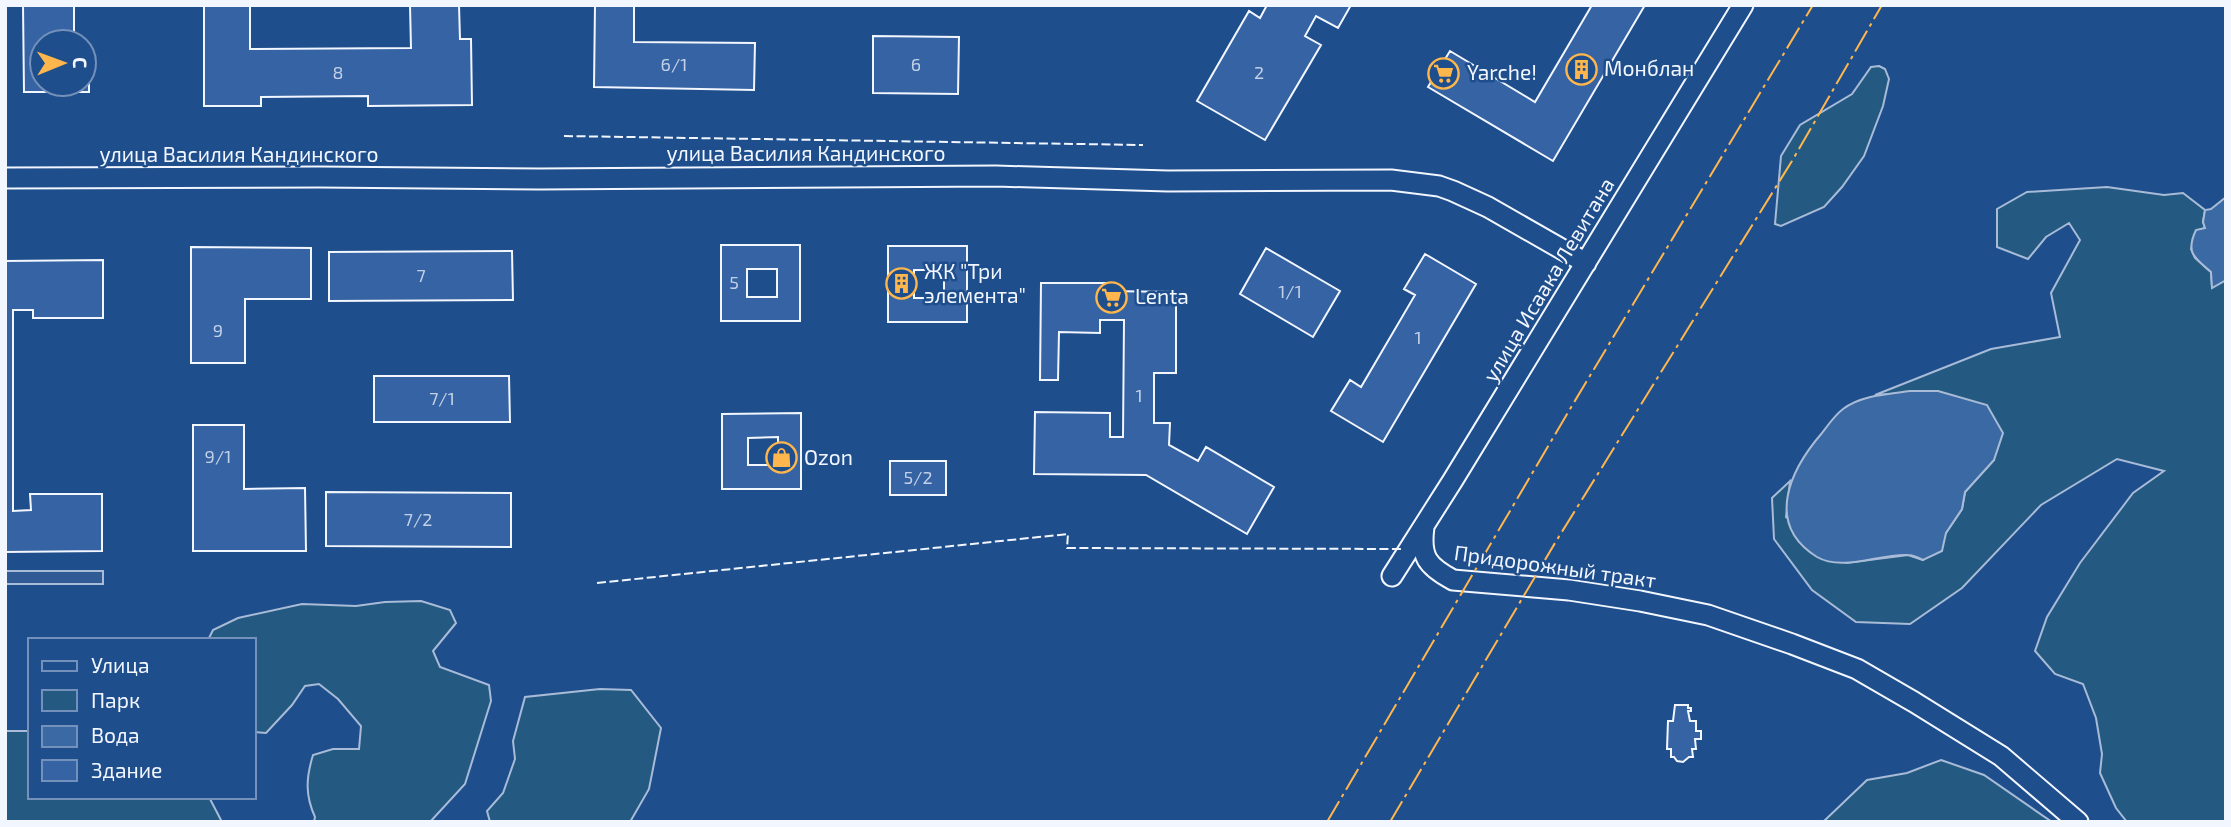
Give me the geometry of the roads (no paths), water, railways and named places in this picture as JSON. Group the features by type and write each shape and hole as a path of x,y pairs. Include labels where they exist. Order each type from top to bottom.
{"street":[{"name":"улица Исаака Левитана","path":"1392,576 1742,5"},
{"name":"улица Василия Кандинского","path":"5,178 553,179 996,176 1168,181 1391,180 1429,184 1453,191 1488,207 1586,263"},
{"name":"Придорожный тракт","path":"1424,527 1422,547 1427,561 1437,572 1453,580 1569,590 1708,615 1857,669 2001,756 2078,822"}],"water":[{"path":"2226,197 2226,280 2212,288 2211,272 2196,259 2191,244 2196,230 2205,228 2205,210 2211,209"},
{"path":"1938,391 1987,405 2003,433 1994,460 1965,492 1962,509 1946,533 1942,551 1923,560 1897,555 1838,563 1817,557 1801,544 1791,529 1787,513 1792,480 1800,463 1829,423 1850,404 1884,394"}],"place":[{"name":"Монблан","path":"1581,69"},
{"name":"Yarche!","path":"1444,73"},
{"name":"ЖК \"Три элемента\"","path":"901,284"},
{"name":"Lenta","path":"1112,297"},
{"name":"Ozon","path":"781,458"}]}
